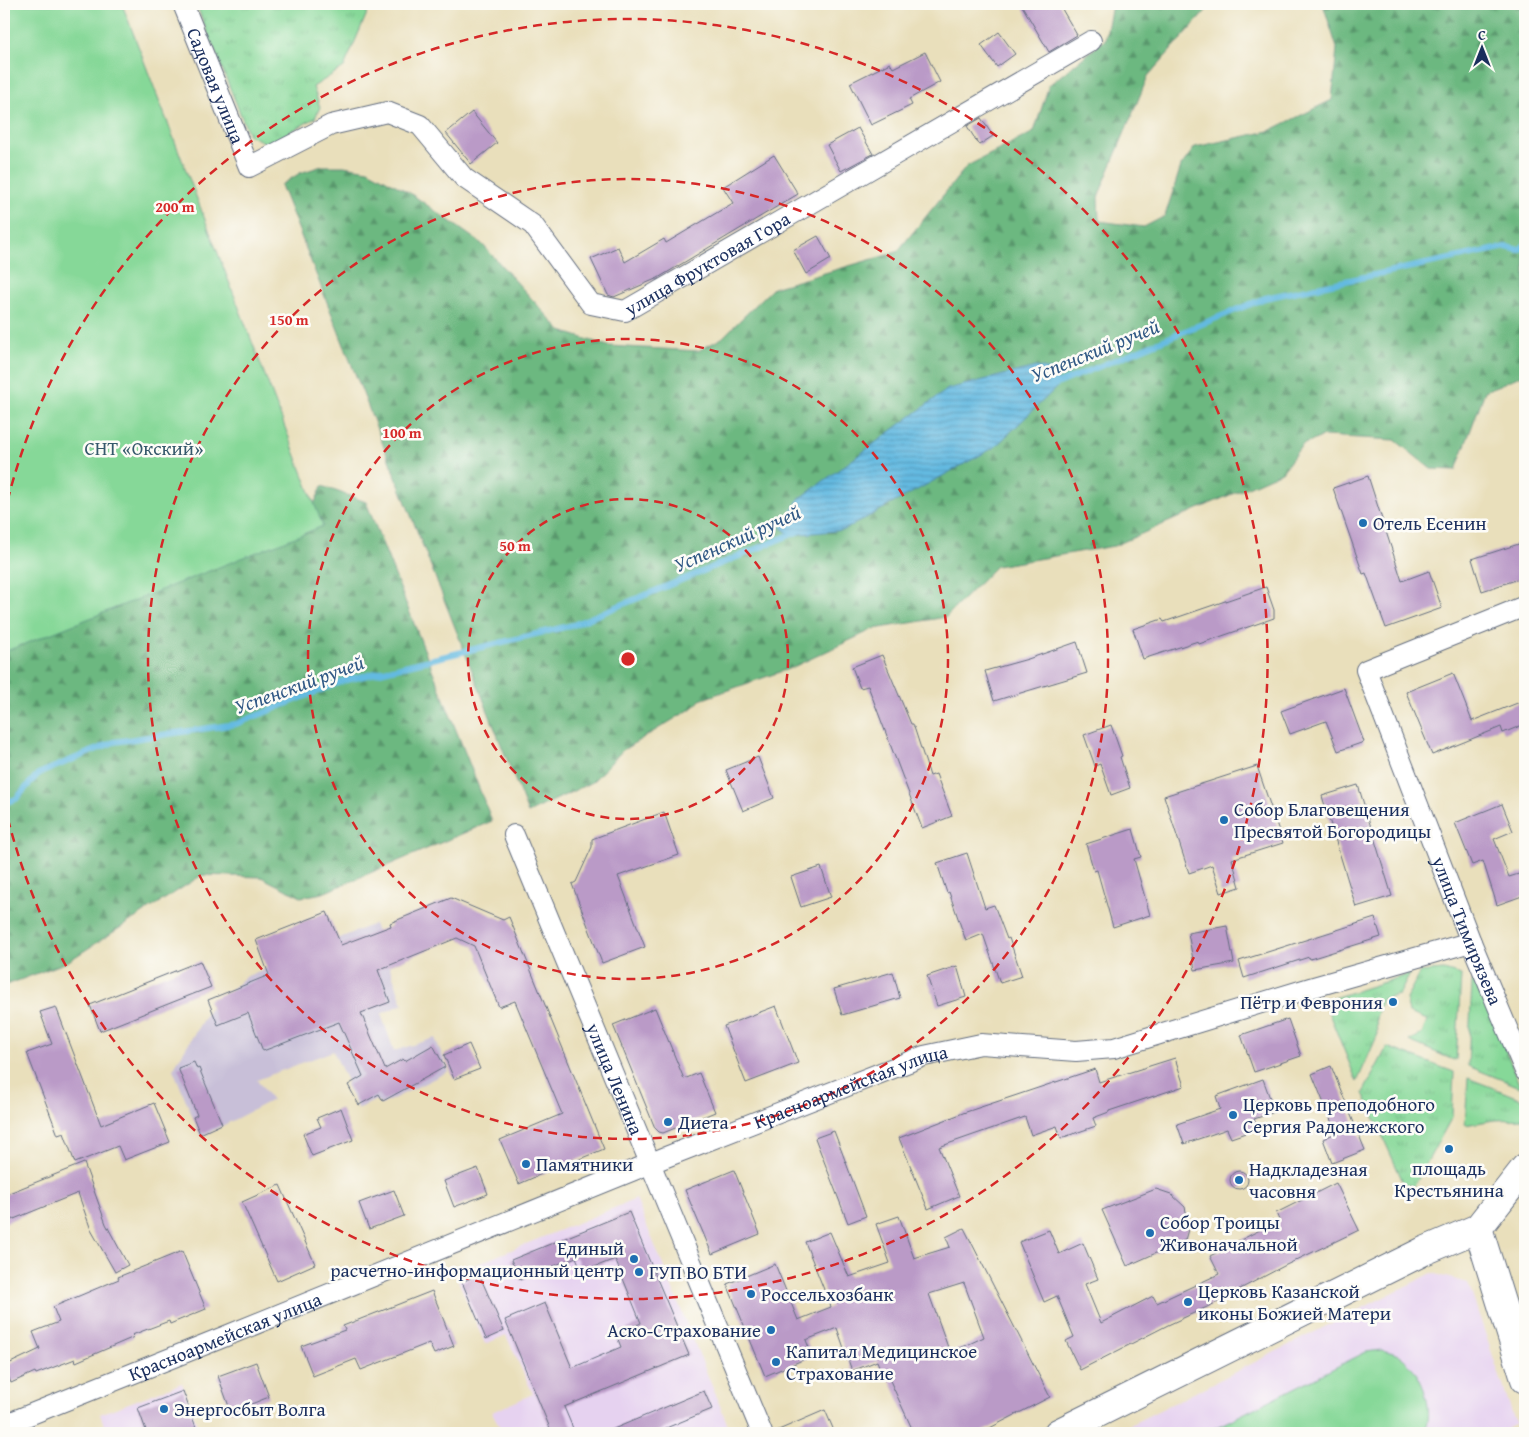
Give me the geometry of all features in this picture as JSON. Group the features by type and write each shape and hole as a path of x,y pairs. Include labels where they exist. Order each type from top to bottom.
{"street":[{"name":"Садовая улица","path":"183,4 249,167"},
{"name":"улица Фруктовая Гора","path":"249,167 331,125 387,112 420,125 464,178 533,225 591,304 625,311 1091,41"},
{"name":"улица Тимирязева","path":"1525,606 1366,670 1471,942 1525,1071"},
{"name":"улица Ленина","path":"514,835 762,1433"},
{"name":"Красноармейская улица","path":"4,1425 651,1163 924,1056 981,1044 1076,1051 1114,1048 1310,988 1471,942"},
{"path":"1058,1433 1424,1251 1478,1228 1525,1168"},
{"path":"1478,1228 1525,1379"}],"shaded area":[{"path":"374,924 403,1004 381,1014 394,1051 435,1038 449,1071 381,1105 376,1100 358,1109 346,1085 347,1081 333,1051 257,1080 272,1100 201,1137 173,1069 208,1011 245,977"},
{"path":"636,1199 731,1433 503,1433 492,1412 533,1394 506,1335 485,1344 455,1273"},
{"path":"1432,1273 1468,1283 1516,1424 1499,1433 1114,1433"},
{"path":"182,1383 200,1433 107,1433 100,1414"}],"green space":[{"name":"СНТ «Окский»","path":"4,4 122,4 323,526 4,652"},
{"path":"196,4 371,4 344,67 313,87 320,107 315,118 268,144 249,135"},
{"path":"1212,4 1148,76 1098,197 1099,221 1144,227 1165,216 1181,166 1195,147 1269,131 1332,100 1337,48 1323,4 1525,4 1525,374 1485,391 1456,470 1431,469 1395,440 1324,436 1302,445 1282,472 1114,546 996,566 946,617 874,629 791,668 700,700 694,707 623,750 592,782 528,813 281,185 300,173 322,166 344,166 368,170 410,193 482,244 561,331 608,346 698,351 722,338 773,288 897,252 967,166 1034,132 1049,85 1105,40 1112,5"},
{"path":"322,486 366,502 492,821 323,893 301,897 261,877 202,875 67,962 4,986 4,635 309,516"},
{"path":"1444,970 1461,975 1456,1061 1409,1041 1422,1034 1427,1020 1409,1013 1406,999 1420,972"},
{"path":"1410,974 1399,995 1382,999 1376,1018 1377,1036 1357,1082 1328,1011 1330,999"},
{"path":"1472,981 1481,985 1520,1087 1468,1066"},
{"path":"1387,1047 1454,1072 1452,1117 1414,1186 1404,1184 1363,1093"},
{"path":"1468,1078 1524,1100 1525,1119 1494,1120 1465,1125"},
{"path":"1381,1350 1396,1354 1405,1360 1419,1378 1424,1389 1428,1412 1428,1423 1424,1433 1205,1433 1366,1352"}],"water":[{"path":"1036,367 1051,370 1060,384 995,447 844,530 791,535 781,528 798,500 948,389"}],"building":[{"path":"1021,4 1059,4 1077,35 1049,52"},
{"path":"999,32 1015,54 997,67 981,45"},
{"path":"925,52 940,82 909,99 912,105 871,125 850,83 890,63 893,68"},
{"path":"472,112 497,143 471,164 446,133"},
{"path":"981,118 993,136 979,145 967,126"},
{"path":"858,128 873,154 841,171 827,145"},
{"path":"774,155 798,194 658,278 614,297 608,295 591,259 618,247 625,262 664,239 666,243 733,203 723,187"},
{"path":"818,236 831,259 806,274 793,250"},
{"path":"1368,476 1402,581 1429,571 1442,608 1386,628 1366,573 1363,574 1333,488"},
{"path":"1525,542 1525,577 1482,591 1472,559"},
{"path":"1266,587 1274,610 1274,618 1199,644 1198,641 1143,659 1133,629 1162,619 1164,622"},
{"path":"1077,642 1087,673 994,701 985,671"},
{"path":"882,655 911,724 913,724 930,776 936,774 952,816 922,828 868,686 860,688 852,667"},
{"path":"1453,673 1472,721 1520,702 1525,715 1525,724 1503,733 1501,727 1432,755 1406,692"},
{"path":"1344,688 1364,742 1338,751 1326,721 1290,734 1281,711"},
{"path":"1111,725 1122,756 1120,757 1130,788 1111,795 1100,764 1095,766 1084,735"},
{"path":"758,757 774,798 743,811 726,770"},
{"name":"Собор Благовещения Пресвятой Богородицы","path":"1257,766 1283,843 1232,859 1240,887 1221,893 1212,865 1189,873 1164,796"},
{"path":"1358,785 1392,896 1356,907 1322,796"},
{"path":"1502,804 1513,831 1494,839 1509,877 1525,872 1525,895 1497,905 1483,861 1472,865 1455,823"},
{"path":"664,812 679,855 618,876 645,947 602,963 572,884 576,882 592,847 592,839"},
{"path":"1133,829 1141,857 1134,859 1150,915 1113,927 1097,870 1094,871 1086,844"},
{"path":"967,853 985,908 994,905 1007,939 1009,938 1022,976 1000,983 983,934 966,941 937,863"},
{"path":"821,867 831,897 801,907 791,877"},
{"path":"451,898 503,920 509,917 604,1149 519,1184 500,1140 562,1114 515,1001 499,1007 474,946 457,938 378,970 390,1002 361,1013 385,1069 403,1059 405,1061 433,1045 445,1067 383,1101 379,1094 359,1105 348,1085 363,1076 339,1022 263,1051 248,1013 218,1025 208,1000 269,975 256,940 327,912 341,945 391,926 390,923"},
{"path":"1375,918 1381,937 1244,978 1239,961"},
{"path":"1227,926 1234,963 1195,970 1188,933"},
{"path":"200,961 211,987 100,1031 90,1005"},
{"path":"957,966 966,997 937,1006 927,976"},
{"path":"893,972 900,998 842,1015 834,989"},
{"path":"776,1006 798,1063 746,1083 724,1026"},
{"path":"56,1007 101,1125 154,1103 170,1142 124,1160 118,1146 75,1163 64,1133 58,1135 27,1053 52,1044 40,1012"},
{"path":"655,1008 684,1079 699,1073 715,1112 663,1133 655,1128 613,1025"},
{"path":"1288,1019 1301,1056 1254,1072 1241,1035"},
{"path":"469,1044 480,1069 454,1079 444,1055"},
{"path":"1175,1058 1184,1086 1093,1118 1096,1126 1061,1138 1057,1126 1031,1135 1025,1117 939,1147 959,1196 928,1209 899,1138 963,1113 1095,1069 1099,1082"},
{"path":"194,1062 197,1069 199,1068 222,1124 200,1134 193,1117 197,1115 178,1068"},
{"path":"1331,1066 1365,1150 1332,1163 1323,1139 1336,1133 1312,1074"},
{"name":"Церковь преподобного Сергия Радонежского","path":"1263,1079 1275,1112 1254,1119 1257,1129 1231,1138 1227,1129 1184,1144 1177,1124 1220,1109 1216,1096"},
{"path":"341,1108 353,1140 312,1156 303,1134 321,1127 317,1118"},
{"path":"834,1131 866,1216 848,1223 815,1138"},
{"path":"84,1163 106,1224 128,1265 115,1272 91,1230 78,1193 4,1223 4,1195"},
{"path":"478,1168 488,1194 454,1207 444,1181"},
{"path":"734,1170 760,1234 712,1254 685,1190"},
{"name":"Надкладезная часовня","path":"1239,1171 1247,1176 1248,1180 1243,1188 1239,1189 1231,1184 1230,1180 1235,1172"},
{"path":"1336,1183 1359,1230 1080,1370 1066,1341 1074,1337 1057,1296 1044,1302 1019,1242 1049,1230 1059,1254 1083,1243 1098,1279 1085,1284 1101,1323 1153,1296 1157,1303 1219,1274 1210,1256 1279,1220 1276,1213"},
{"path":"280,1185 315,1264 277,1281 242,1202"},
{"name":"Собор Троицы Живоначальной","path":"1156,1189 1171,1194 1185,1207 1189,1226 1185,1240 1127,1266 1102,1210"},
{"path":"394,1190 404,1216 369,1229 359,1203"},
{"path":"629,1212 689,1355 564,1407 575,1433 552,1433 505,1320 545,1303 572,1368 621,1347 616,1334 641,1323 615,1259 582,1272 576,1257 520,1280 511,1260"},
{"path":"899,1216 914,1258 950,1247 946,1237 964,1228 1050,1397 980,1433 914,1433 887,1374 883,1376 877,1361 852,1371 837,1328 806,1340 812,1356 765,1376 727,1284 775,1264 798,1320 831,1307 805,1242 830,1232 849,1277 890,1263 876,1224","holes":["964,1283 984,1337 950,1353 929,1294"]},
{"path":"182,1251 206,1309 170,1324 169,1321 132,1335 134,1337 76,1362 75,1359 36,1374 35,1372 11,1383 4,1366 40,1349 33,1332 59,1322 53,1307 119,1279 118,1277"},
{"path":"479,1274 504,1331 486,1339 462,1282"},
{"path":"432,1291 454,1346 434,1354 429,1343 361,1370 356,1359 313,1376 301,1346 345,1330 343,1326"},
{"path":"256,1362 269,1397 231,1412 218,1376"},
{"path":"183,1391 198,1433 147,1433 138,1408"},
{"path":"704,1391 712,1409 654,1433 604,1433"},
{"path":"825,1410 835,1433 774,1433 774,1432"}],"waterway":[{"name":"Успенский ручей","path":"1052,386 1265,298 1506,247 1519,250 1525,245"},
{"name":"Успенский ручей","path":"4,803 16,799 38,774 114,742 236,724 343,681 573,625 797,532"}],"place":[{"name":"Отель Есенин","path":"1363,523"},
{"name":"Собор Благовещения Пресвятой Богородицы","path":"1224,820"},
{"name":"Пётр и Феврония","path":"1393,1002"},
{"name":"Церковь преподобного Сергия Радонежского","path":"1233,1115"},
{"name":"Диета","path":"668,1122"},
{"name":"площадь Крестьянина","path":"1449,1149"},
{"name":"Памятники","path":"526,1164"},
{"name":"Надкладезная часовня","path":"1239,1180"},
{"name":"Собор Троицы Живоначальной","path":"1150,1233"},
{"name":"Единый расчетно-информационный центр","path":"634,1259"},
{"name":"ГУП ВО БТИ","path":"639,1272"},
{"name":"Россельхозбанк","path":"751,1294"},
{"name":"Церковь Казанской иконы Божией Матери","path":"1188,1302"},
{"name":"Аско-Страхование","path":"771,1330"},
{"name":"Капитал Медицинское Страхование","path":"776,1362"},
{"name":"Энергосбыт Волга","path":"164,1409"}]}
